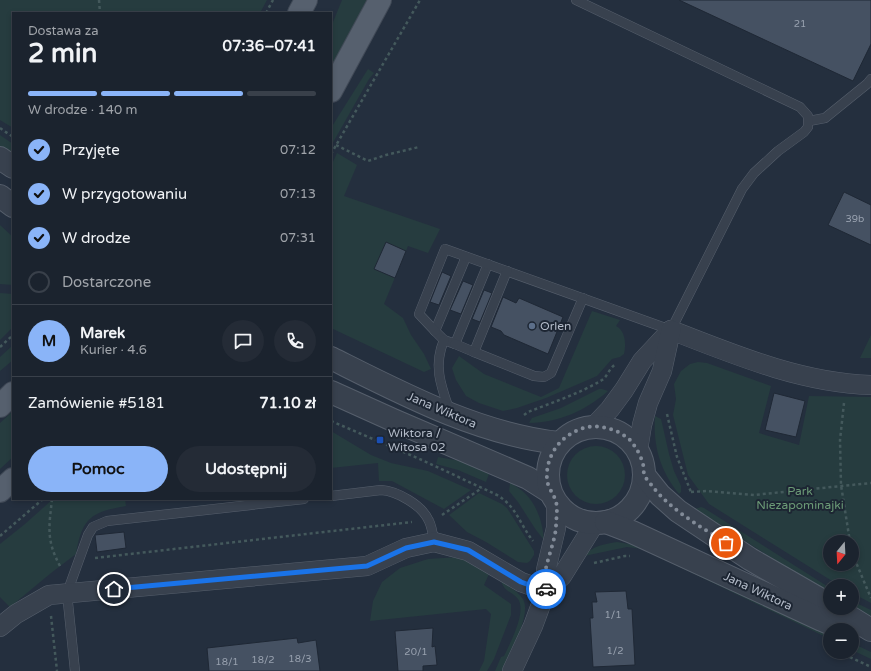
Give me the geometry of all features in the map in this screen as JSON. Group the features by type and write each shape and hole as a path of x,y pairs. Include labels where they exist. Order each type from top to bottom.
{"main road":[{"path":"300,12 306,0"},
{"path":"332,89 380,0"},
{"path":"0,406 12,395"},
{"path":"0,491 12,480"}],"street":[{"path":"0,158 12,166"},
{"path":"0,196 12,205"},
{"path":"671,330 713,347 798,375 832,382 871,385"},
{"path":"594,426 610,409 642,361 671,330"},
{"path":"638,450 642,425 648,404 662,371 671,330"},
{"name":"Jana Wiktora","path":"332,358 403,394 482,426 516,436 539,441 559,443"},
{"path":"332,392 528,478 553,497 563,511 573,518 583,522 600,523 618,518 629,510 637,500 642,488 644,475 643,462 638,450 630,440 619,432 594,426 569,434 559,443 552,454 548,466 547,480 553,497 556,528 546,570 546,591 533,626 512,671"},
{"name":"Jana Wiktora","path":"644,475 660,495 678,511 750,559 823,601"},
{"path":"546,591 562,576 600,523"},
{"name":"Jana Wiktora","path":"600,523 632,532 828,623"},
{"path":"0,627 16,614 62,590 367,566 406,548 434,542 468,550 521,582 546,591"},
{"path":"846,615 871,630"},
{"path":"859,636 871,640"}],"lane":[{"path":"576,0 788,100 805,111 809,121 808,127 804,132 778,151 754,174 742,189 671,330 583,298 488,264 466,257 445,249 419,314 444,340 534,376 544,377 551,373 583,298"},
{"path":"809,121 825,118 867,84 871,79"},
{"path":"436,331 466,257"},
{"path":"455,344 488,264"},
{"path":"474,352 507,271"},
{"path":"444,340 439,351 438,364 441,386 450,414"},
{"path":"332,496 381,490 400,495 417,506 429,520 434,542"},
{"path":"75,671 62,590 79,560 88,535 93,527 107,522 295,500"}],"path":[{"path":"99,0 100,12"},
{"path":"267,12 273,0"},
{"path":"332,152 420,0"},
{"path":"0,128 12,136"},
{"path":"336,144 368,161 419,147"},
{"path":"0,347 12,335"},
{"path":"523,416 528,412 565,398 603,379 612,366 618,364"},
{"path":"844,398 840,440 841,485 842,500 849,535"},
{"path":"669,408 667,414 677,457 691,492 707,491 754,495 871,483"},
{"path":"332,421 422,460 506,500 512,506 532,540 536,544"},
{"path":"79,560 429,520 445,513 482,488"},
{"path":"0,536 42,500"},
{"path":"52,500 49,534 51,546 60,566 62,590 57,671"},
{"path":"590,564 625,556 635,556"},
{"path":"859,570 871,598"},
{"path":"854,659 871,667"}],"green space":[{"path":"0,0 267,0 261,12 12,12 12,127 0,120"},
{"path":"342,0 367,0 332,66 332,25"},
{"path":"368,69 374,73 369,79 332,144 332,126"},
{"path":"0,135 12,143 12,156 0,149"},
{"path":"337,153 357,165 344,196 440,229 428,253 408,246 384,304 403,318 431,369 424,372 332,328 332,164"},
{"path":"0,225 12,236 12,285 0,284"},
{"path":"0,293 12,294 12,328 0,340"},
{"path":"592,311 620,320 616,326 622,331 625,343 624,354 620,357 612,359 597,376 546,398 503,411 479,403 466,396 456,380 452,368 459,356 484,374 541,397 559,388"},
{"path":"871,335 871,358 860,358"},
{"path":"12,346 12,361 0,371 0,357"},
{"name":"Park Niezapominajki","path":"698,362 707,363 771,386 759,433 799,445 809,396 871,397 871,603 859,597 859,579 829,579 709,504 688,475 673,415 676,399 674,384 681,371 690,364"},
{"path":"599,389 608,391 581,410 562,418 529,423 532,418 561,408"},
{"path":"12,412 12,458 0,469 0,423"},
{"path":"655,416 661,419 674,471 681,486 681,492 679,494 667,476 659,457 655,437"},
{"path":"332,432 371,455 391,463 428,471 471,490 444,509 392,481 379,481 378,463 332,468"},
{"path":"596,446 607,448 620,459 623,464 625,475 623,486 612,499 607,502 596,504 585,502 572,491 569,486 567,475 569,464 580,451 585,448"},
{"path":"438,457 461,461 489,474 486,482 458,470 436,464"},
{"path":"510,483 525,493 535,507 541,523 544,540 509,491"},
{"path":"479,493 507,508 534,551 534,555 530,561 527,563 518,562 467,532 449,515"},
{"path":"52,500 125,500 126,506 104,511 96,514 90,519 81,532 76,554 10,607 0,597 0,544"},
{"path":"701,507 704,508 823,584 823,591 695,509"},
{"path":"617,542 635,545 643,549 627,547 584,556 595,548"},
{"path":"665,556 823,629 823,636 663,559"},
{"path":"459,557 489,574 484,585 511,604 511,615 494,659 487,671 479,671 484,661 491,614 486,609 370,621 373,601 382,582 400,568 428,559"},
{"path":"501,581 521,596 525,606 522,625 502,671 495,671 517,628 520,612 518,599 504,588"},
{"path":"859,604 871,610 871,620 859,612"},
{"path":"859,646 871,652 871,659 859,653"}],"building":[{"path":"679,0 871,0 871,44 853,81"},
{"path":"844,192 871,205 871,245 828,225"},
{"path":"386,242 406,251 395,278 374,269"},
{"path":"442,272 451,276 439,305 430,302"},
{"path":"463,281 473,285 461,314 450,310"},
{"path":"484,290 492,293 480,322 472,319"},
{"name":"Orlen","path":"503,297 516,303 519,298 563,317 548,354 504,335 501,331 491,327"},
{"path":"774,393 805,401 796,437 765,430"},
{"path":"124,532 126,548 97,552 95,535"},
{"path":"626,591 628,609 632,609 635,665 593,667 590,618 593,618 592,602 597,602 595,592"},
{"path":"433,628 432,647 435,646 437,665 423,666 423,671 398,671 395,631"},
{"path":"297,638 298,643 316,640 320,671 209,671 207,648"}],"way so far":[{"path":"546,589 546,570 556,528 556,502 550,492 547,480 548,466 552,454 559,443 569,434 581,429 594,426 607,428 619,432 630,440 638,450 643,462 644,475 660,495 678,511 726,543"}],"place":[{"name":"Orlen","path":"532,326"},
{"name":"Wiktora / Witosa 02","path":"380,440"}],"route":[{"path":"114,589 367,566 406,548 434,542 468,550 521,582 546,591 546,589"}]}
